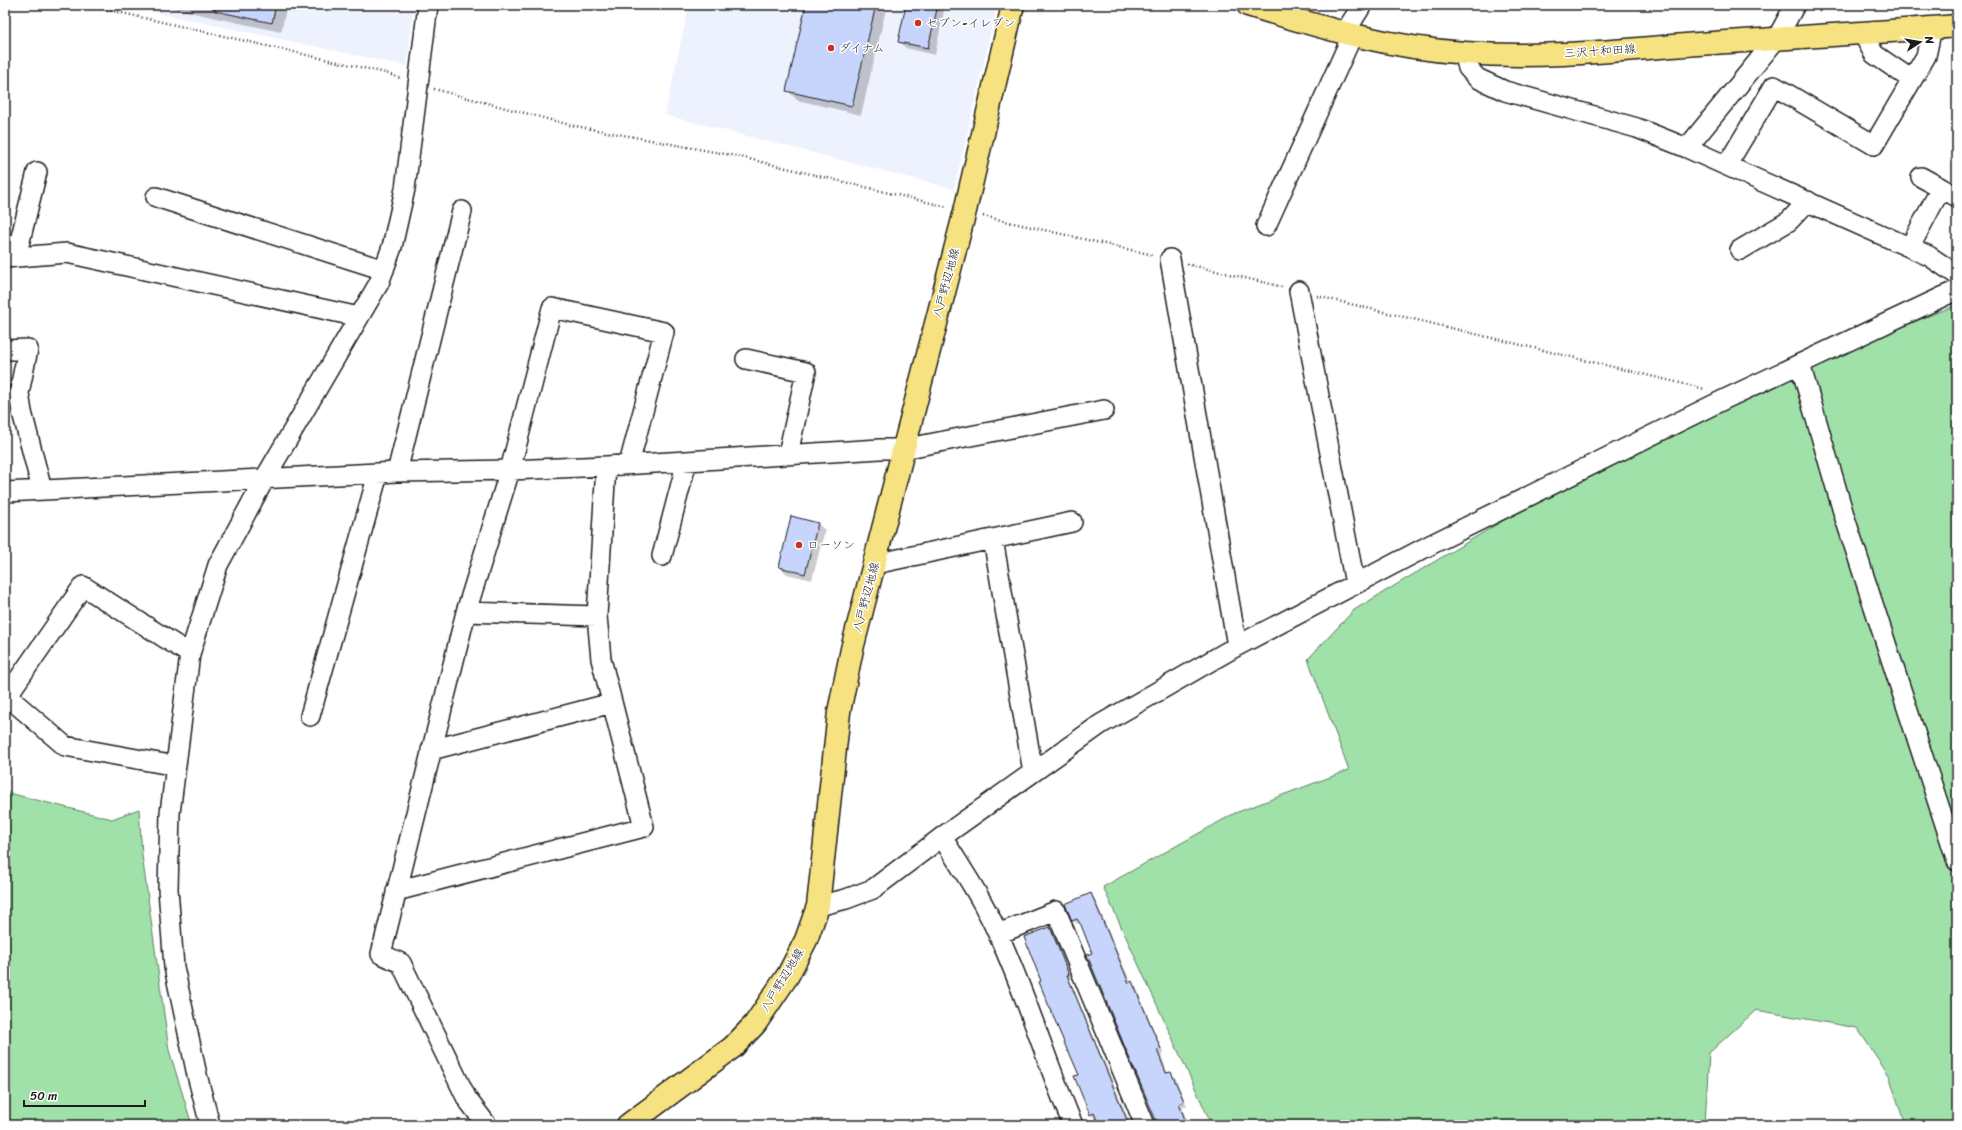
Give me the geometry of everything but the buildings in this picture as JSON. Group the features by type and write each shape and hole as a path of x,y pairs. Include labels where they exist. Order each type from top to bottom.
{"main road":[{"name":"八戸野辺地線","path":"628,1125 733,1047 755,1024 788,976 806,940 818,906 839,712 852,649 965,211 1013,5"},
{"name":"三沢十和田線","path":"1248,5 1348,35 1464,53 1532,55 1777,38 1863,34 1957,26"}],"street":[{"path":"210,1125 197,1075 174,967 168,889 170,813 190,654 218,566 265,478 379,283 384,270 392,247 405,189 428,5"},
{"path":"1266,226 1362,5"},
{"path":"1687,148 1777,38 1795,5"},
{"path":"1727,165 1774,86 1874,145 1926,56 1932,28"},
{"path":"1863,34 1874,54 1912,80"},
{"path":"1464,53 1468,68 1477,78 1505,91 1637,128 1687,148 1910,247 1929,256 1957,275"},
{"path":"37,172 10,258 67,253 359,317"},
{"path":"1921,177 1957,196"},
{"path":"1910,247 1940,188"},
{"path":"156,197 384,270"},
{"path":"1740,250 1789,221 1808,201"},
{"path":"398,472 462,211"},
{"path":"1170,259 1237,646"},
{"path":"818,906 846,899 873,889 942,837 1101,724 1237,646 1432,544 1734,395 1957,290"},
{"path":"1299,291 1355,584"},
{"path":"487,1125 467,1099 401,963 381,954 466,612 510,470 552,308 664,332 629,464"},
{"path":"5,350 28,350 19,392 22,412 42,490"},
{"path":"746,359 806,372 788,454"},
{"path":"1800,364 1844,515 1957,861"},
{"path":"6,493 398,472 510,470 606,466 788,454 903,449 1104,410"},
{"path":"662,556 687,461"},
{"path":"396,891 644,827 601,659 597,616 606,466"},
{"path":"310,716 378,474"},
{"path":"874,564 1072,522"},
{"path":"992,539 1033,772"},
{"path":"176,766 65,746 7,696 83,586 190,654"},
{"path":"466,612 597,616"},
{"path":"431,750 612,703"},
{"path":"942,837 977,893 998,934 1020,988 1052,1076 1073,1125"},
{"path":"998,934 1056,911 1145,1125"}],"path":[{"path":"87,5 386,73 418,84 570,125 741,158 1170,259 1591,363 1734,395"}],"shaded area":[{"path":"119,5 414,5 407,66"},
{"path":"689,5 997,5 954,189 665,115"}],"green space":[{"path":"1957,305 1957,1125 1905,1125 1889,1075 1857,1028 1756,1010 1709,1053 1705,1125 1212,1125 1103,887 1235,813 1349,770 1308,659 1354,610 1539,499 1847,348"},
{"path":"5,792 112,819 139,809 142,855 169,1050 192,1125 5,1125"}],"place":[{"name":"セブン-イレブン","path":"918,23"},
{"name":"ダイナム","path":"831,48"},
{"name":"ローソン","path":"799,545"}]}
